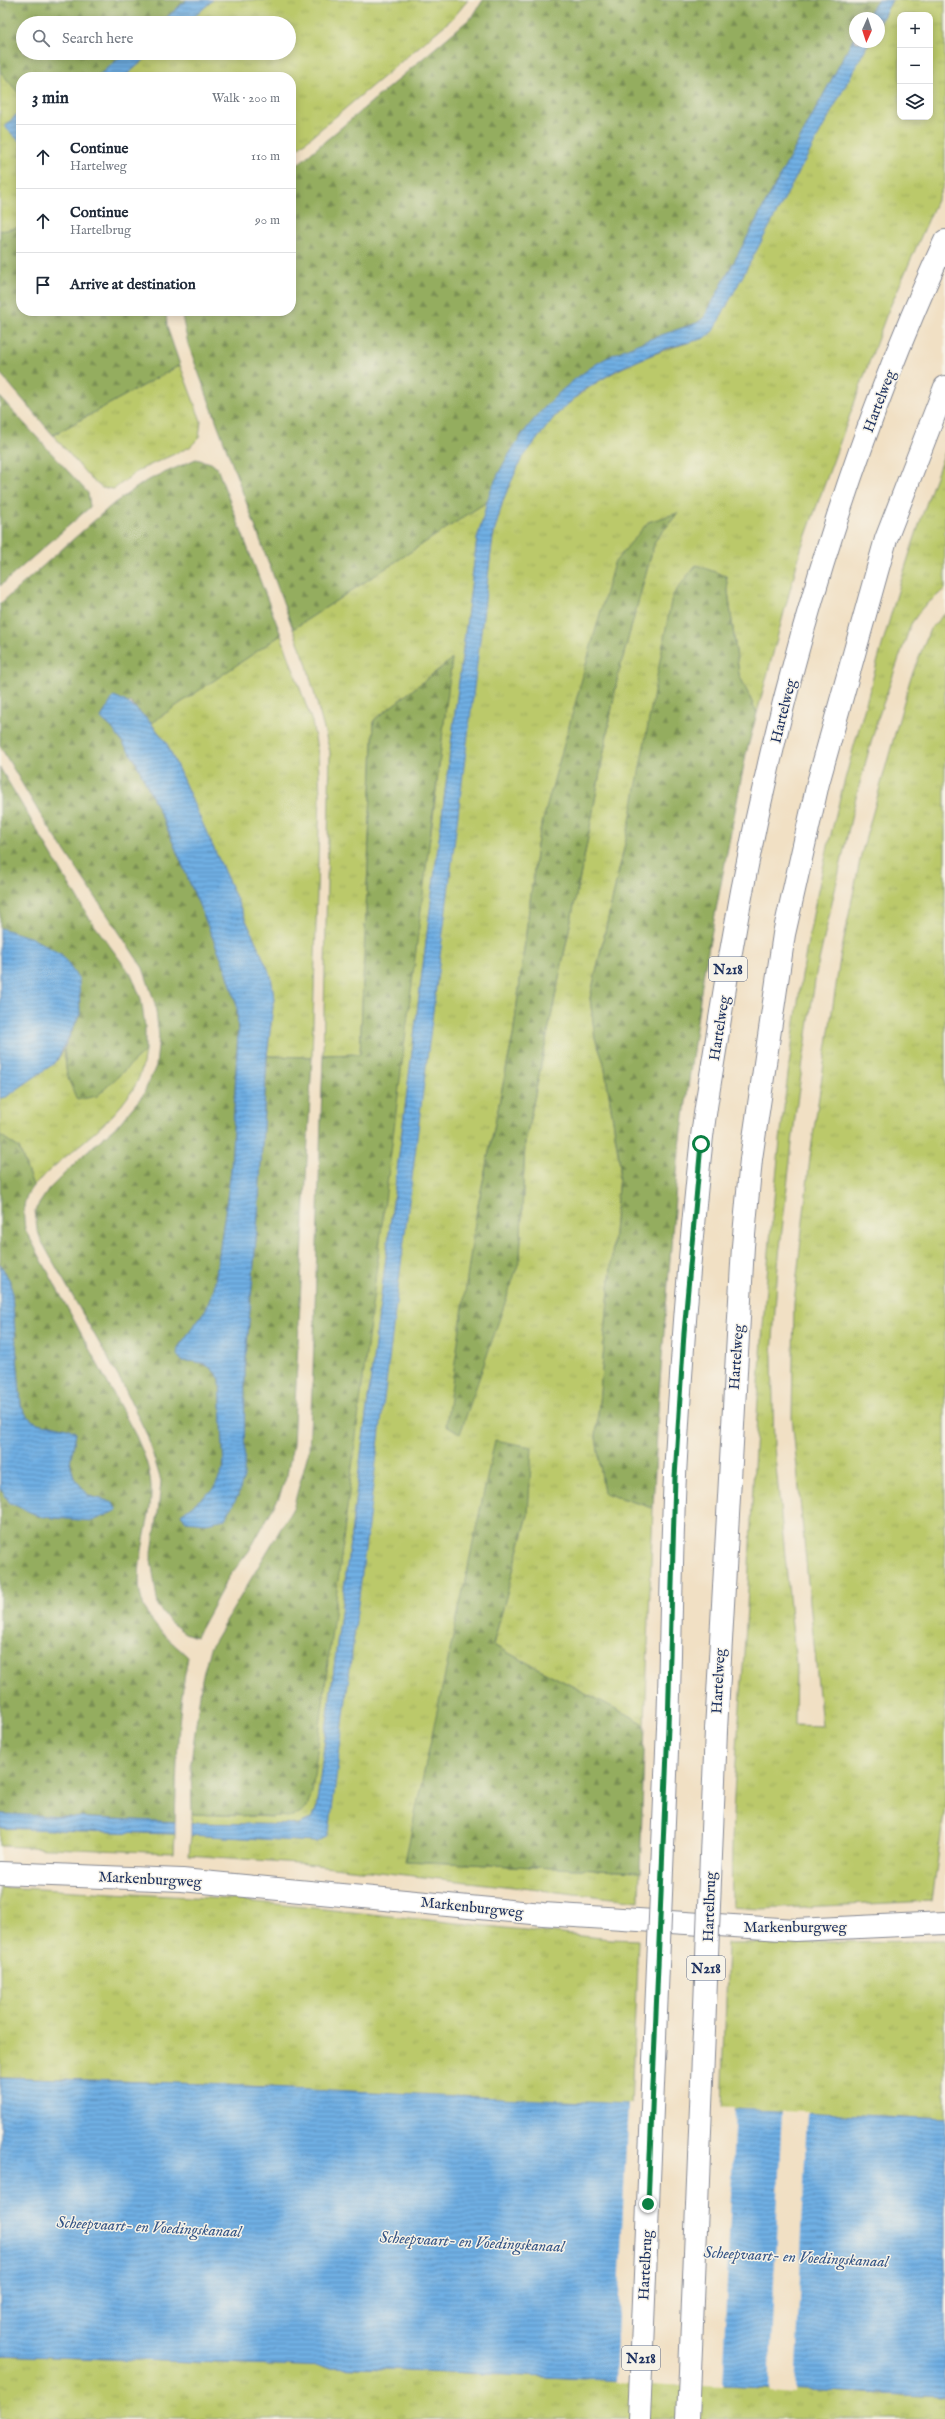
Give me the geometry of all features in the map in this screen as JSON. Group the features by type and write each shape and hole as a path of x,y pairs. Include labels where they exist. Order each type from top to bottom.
{"main road":[{"name":"Hartelweg","path":"668,1727 675,1477 684,1333 701,1144 732,942 752,832 790,684 836,520 877,402 945,241"},
{"name":"Hartelweg","path":"716,1730 743,1246 750,1159 784,934 818,783 886,539 945,387"},
{"name":"Hartelbrug","path":"638,2419 668,1727"},
{"name":"Hartelbrug","path":"688,2419 716,1730"},
{"name":"Markenburgweg","path":"0,1873 182,1880 543,1914 795,1930 945,1923"}],"green space":[{"path":"0,0 187,0 168,16 16,16 16,60 117,60 103,72 16,72 16,90 0,71"},
{"path":"213,0 468,0 453,18 296,150 296,72 130,72 144,60 296,60 296,16 195,16"},
{"path":"483,0 878,0 870,12 849,12 849,47 704,318 697,323 626,349 585,372 550,403 519,440 496,480 488,501 293,629 188,344 182,316 296,316 296,166 473,16"},
{"path":"892,0 945,0 945,182 886,316 801,549 757,713 739,674 726,576 629,826 590,998 595,1038 604,1063 620,1165 596,1437 604,1493 653,1508 645,1724 493,1645 528,1515 406,1861 640,1872 639,1901 297,1863 189,1855 191,1835 317,1842 493,537 501,507 508,487 521,459 538,435 557,414 578,396 601,380 625,367 677,346 705,338 866,48 885,48 885,13","holes":["677,514 655,541 618,675 588,838 525,1143 520,1259 476,1215 513,1036 538,838 648,522"]},
{"path":"0,71 16,90 16,115 5,127 16,138 16,228 0,231"},
{"path":"16,228 16,316 166,316 167,327 180,365 53,435 0,373 0,231"},
{"path":"180,365 201,421 199,438 190,447 139,470 114,489 102,488 90,478 53,435"},
{"path":"0,397 88,493 90,507 0,586"},
{"path":"945,452 945,589 922,608 911,624 877,721 855,801 816,974 796,1109 778,1265 772,1355 774,1447 796,1665 795,1725 822,1726 792,1417 794,1303 811,1149 840,959 861,855 910,680 930,629 945,613 945,1806 932,1901 760,1909 732,1907 734,1787 746,1628 766,1284 790,1057 813,914 836,813 881,648 922,517"},
{"path":"196,459 211,463 217,468 281,635 151,723 130,702 101,718 112,728 135,760 167,828 227,972 237,1006 238,1032 231,1171 214,1289 206,1309 178,1348 182,1361 199,1362 204,1364 212,1369 220,1379 224,1467 215,1489 181,1514 186,1521 243,1477 245,1369 258,1215 267,1056 312,1057 293,1445 287,1475 279,1497 249,1551 228,1578 196,1637 185,1633 170,1622 158,1606 151,1559 161,1481 147,1435 123,1385 42,1242 37,1229 35,1210 49,1189 85,1153 118,1125 143,1095 156,1066 159,1036 155,1003 143,968 40,814 0,746 0,604 113,504 146,481"},
{"path":"488,501 477,539 316,1810 311,1819 297,1825 191,1823 192,1814 273,1817 433,818 451,660 374,720 360,1054 323,1055 330,752 306,662 293,629"},
{"path":"678,513 655,541 618,675 588,838 525,1143 520,1259 460,1434 446,1426 476,1215 513,1036 538,838 614,563 648,522"},
{"path":"696,565 726,576 739,674 757,713 746,754 703,977 678,1161 659,1394 653,1508 604,1493 596,1437 620,1165 604,1063 595,1038 590,998 629,826 672,596"},
{"path":"281,635 312,722 318,754 320,794 312,1057 267,1056 274,998 271,976 166,742 151,723"},
{"path":"452,659 312,1792 307,1808 293,1817 192,1814 191,1762 202,1679 210,1648 293,1508 309,1450 323,1055 360,1054 374,720"},
{"path":"0,768 89,918 132,976 141,999 145,1026 145,1051 97,1096 77,1100 67,1076 64,1049 80,1014 32,938 0,928"},
{"path":"64,1049 67,1076 97,1096 145,1051 139,1078 121,1105 110,1118 33,1186 19,1148 0,1135 0,1098 6,1097 56,1062"},
{"path":"0,1135 19,1148 33,1186 29,1191 24,1206 25,1229 136,1436 148,1466 151,1486 151,1500 140,1563 140,1593 144,1607 152,1622 188,1657 184,1677 180,1718 175,1822 0,1814 0,1488 10,1503 112,1502 89,1496 74,1478 70,1462 76,1433 68,1428 60,1426 39,1424 27,1415 21,1406 11,1283 0,1264"},
{"path":"495,1440 532,1447 528,1515 493,1645 645,1724 640,1872 405,1861"},
{"path":"0,1828 175,1834 174,1853 0,1846"},
{"path":"0,1887 227,1899 610,1939 638,1940 631,2105 203,2084 0,2077"},
{"path":"945,1941 945,2119 722,2109 728,1943"},
{"path":"0,2355 388,2369 945,2397 945,2419 0,2419"}],"water":[{"path":"187,0 213,0 195,16 168,16"},
{"path":"878,0 892,0 885,13 870,12"},
{"path":"849,47 866,48 713,331 705,338 667,348 618,369 581,392 555,416 521,460 503,500 493,537 330,1826 326,1837 317,1842 191,1835 191,1823 297,1825 311,1819 316,1810 477,539 492,488 504,463 527,429 554,397 586,371 603,360 625,349 697,323 704,318"},
{"path":"117,60 144,60 130,72 103,72"},
{"path":"16,115 16,138 5,127"},
{"path":"114,696 130,704 137,710 149,721 166,742 271,976 274,998 267,1056 258,1215 245,1369 244,1477 238,1495 225,1519 206,1523 186,1521 181,1514 214,1489 224,1467 220,1379 208,1366 199,1362 182,1361 177,1355 178,1348 206,1309 214,1289 231,1171 238,1032 237,1006 227,972 167,828 135,760 112,728 101,718"},
{"path":"0,928 32,938 62,955 79,980 80,1014 56,1062 6,1097 0,1098"},
{"path":"0,1264 11,1283 21,1406 33,1421 39,1424 60,1426 68,1428 76,1433 70,1462 74,1478 89,1496 112,1502 117,1510 93,1521 41,1517 10,1503 0,1488"},
{"path":"0,1814 175,1822 175,1834 0,1828"},
{"name":"Scheepvaart- en Voedingskanaal","path":"0,2077 203,2084 945,2119 945,2397 388,2369 0,2355"}],"pier":[{"path":"628,2103 735,2107 722,2388 615,2382"},
{"path":"782,2110 807,2111 795,2393 769,2391"}],"route":[{"path":"648,2204 668,1727 675,1477 684,1333 701,1144"}]}
